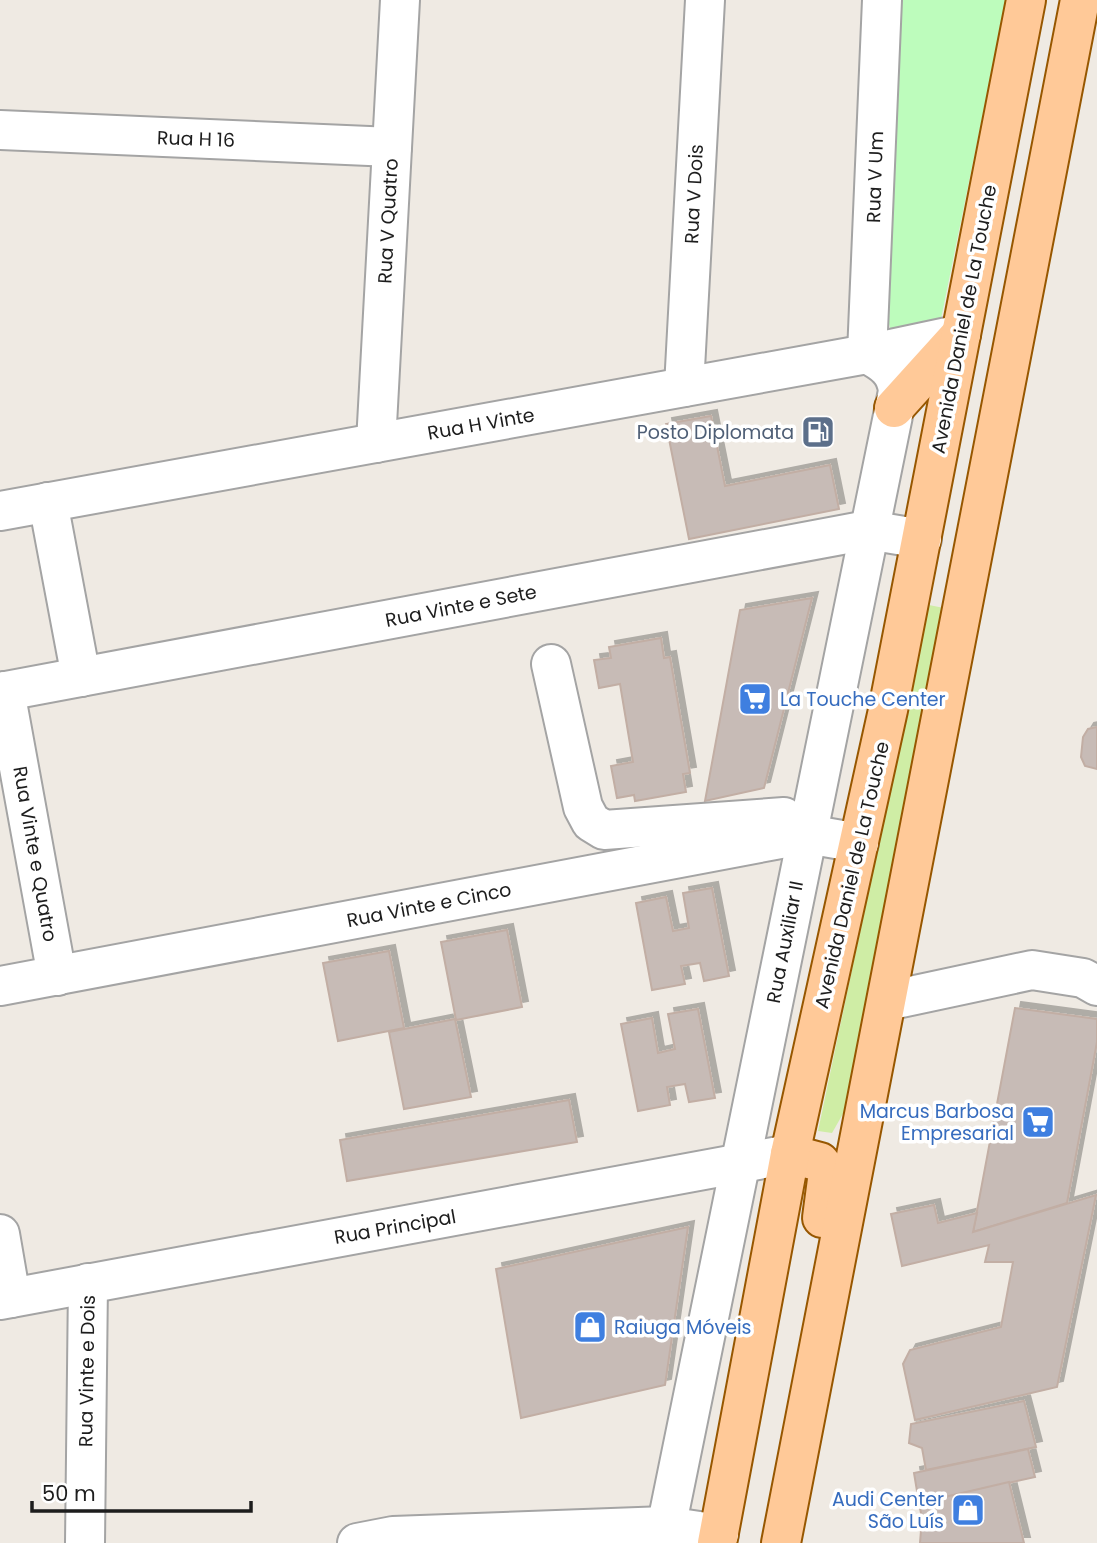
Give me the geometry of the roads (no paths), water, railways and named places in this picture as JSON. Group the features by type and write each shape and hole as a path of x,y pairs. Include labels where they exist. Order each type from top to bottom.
{"main road":[{"name":"Avenida Daniel de La Touche","path":"718,1538 790,1154 888,710 1026,0"},
{"path":"781,1543 1080,0"},
{"path":"894,408 961,334"},
{"path":"760,1543 829,1178 820,1162 790,1154"}],"street":[{"name":"Rua V Quatro","path":"376,443 400,0"},
{"name":"Rua V Dois","path":"684,387 705,0"},
{"name":"Rua V Um","path":"867,355 882,0"},
{"name":"Rua H 16","path":"0,131 392,147"},
{"name":"Rua H Vinte","path":"0,511 867,355 961,334"},
{"name":"Rua Auxiliar II","path":"664,1534 898,391 894,376 882,362 867,355"},
{"path":"48,502 80,677"},
{"name":"Rua Vinte e Sete","path":"2,692 868,530 922,540"},
{"path":"551,664 583,807 591,822 604,830 809,824"},
{"name":"Rua Vinte e Quatro","path":"2,692 57,976"},
{"name":"Rua Vinte e Cinco","path":"0,986 809,824 859,843"},
{"path":"887,1001 1032,970 1083,978 1097,986"},
{"name":"Rua Principal","path":"6,1299 790,1154"},
{"path":"0,1234 6,1299"},
{"name":"Rua Vinte e Dois","path":"85,1543 88,1283"},
{"path":"380,1541 664,1534 718,1538"}],"place":[{"name":"Posto Diplomata","path":"818,432"},
{"name":"La Touche Center","path":"755,699"},
{"name":"Marcus Barbosa Empresarial","path":"1038,1122"},
{"name":"Raiuga Móveis","path":"590,1327"},
{"name":"Audi Center São Luís","path":"968,1510"}]}
